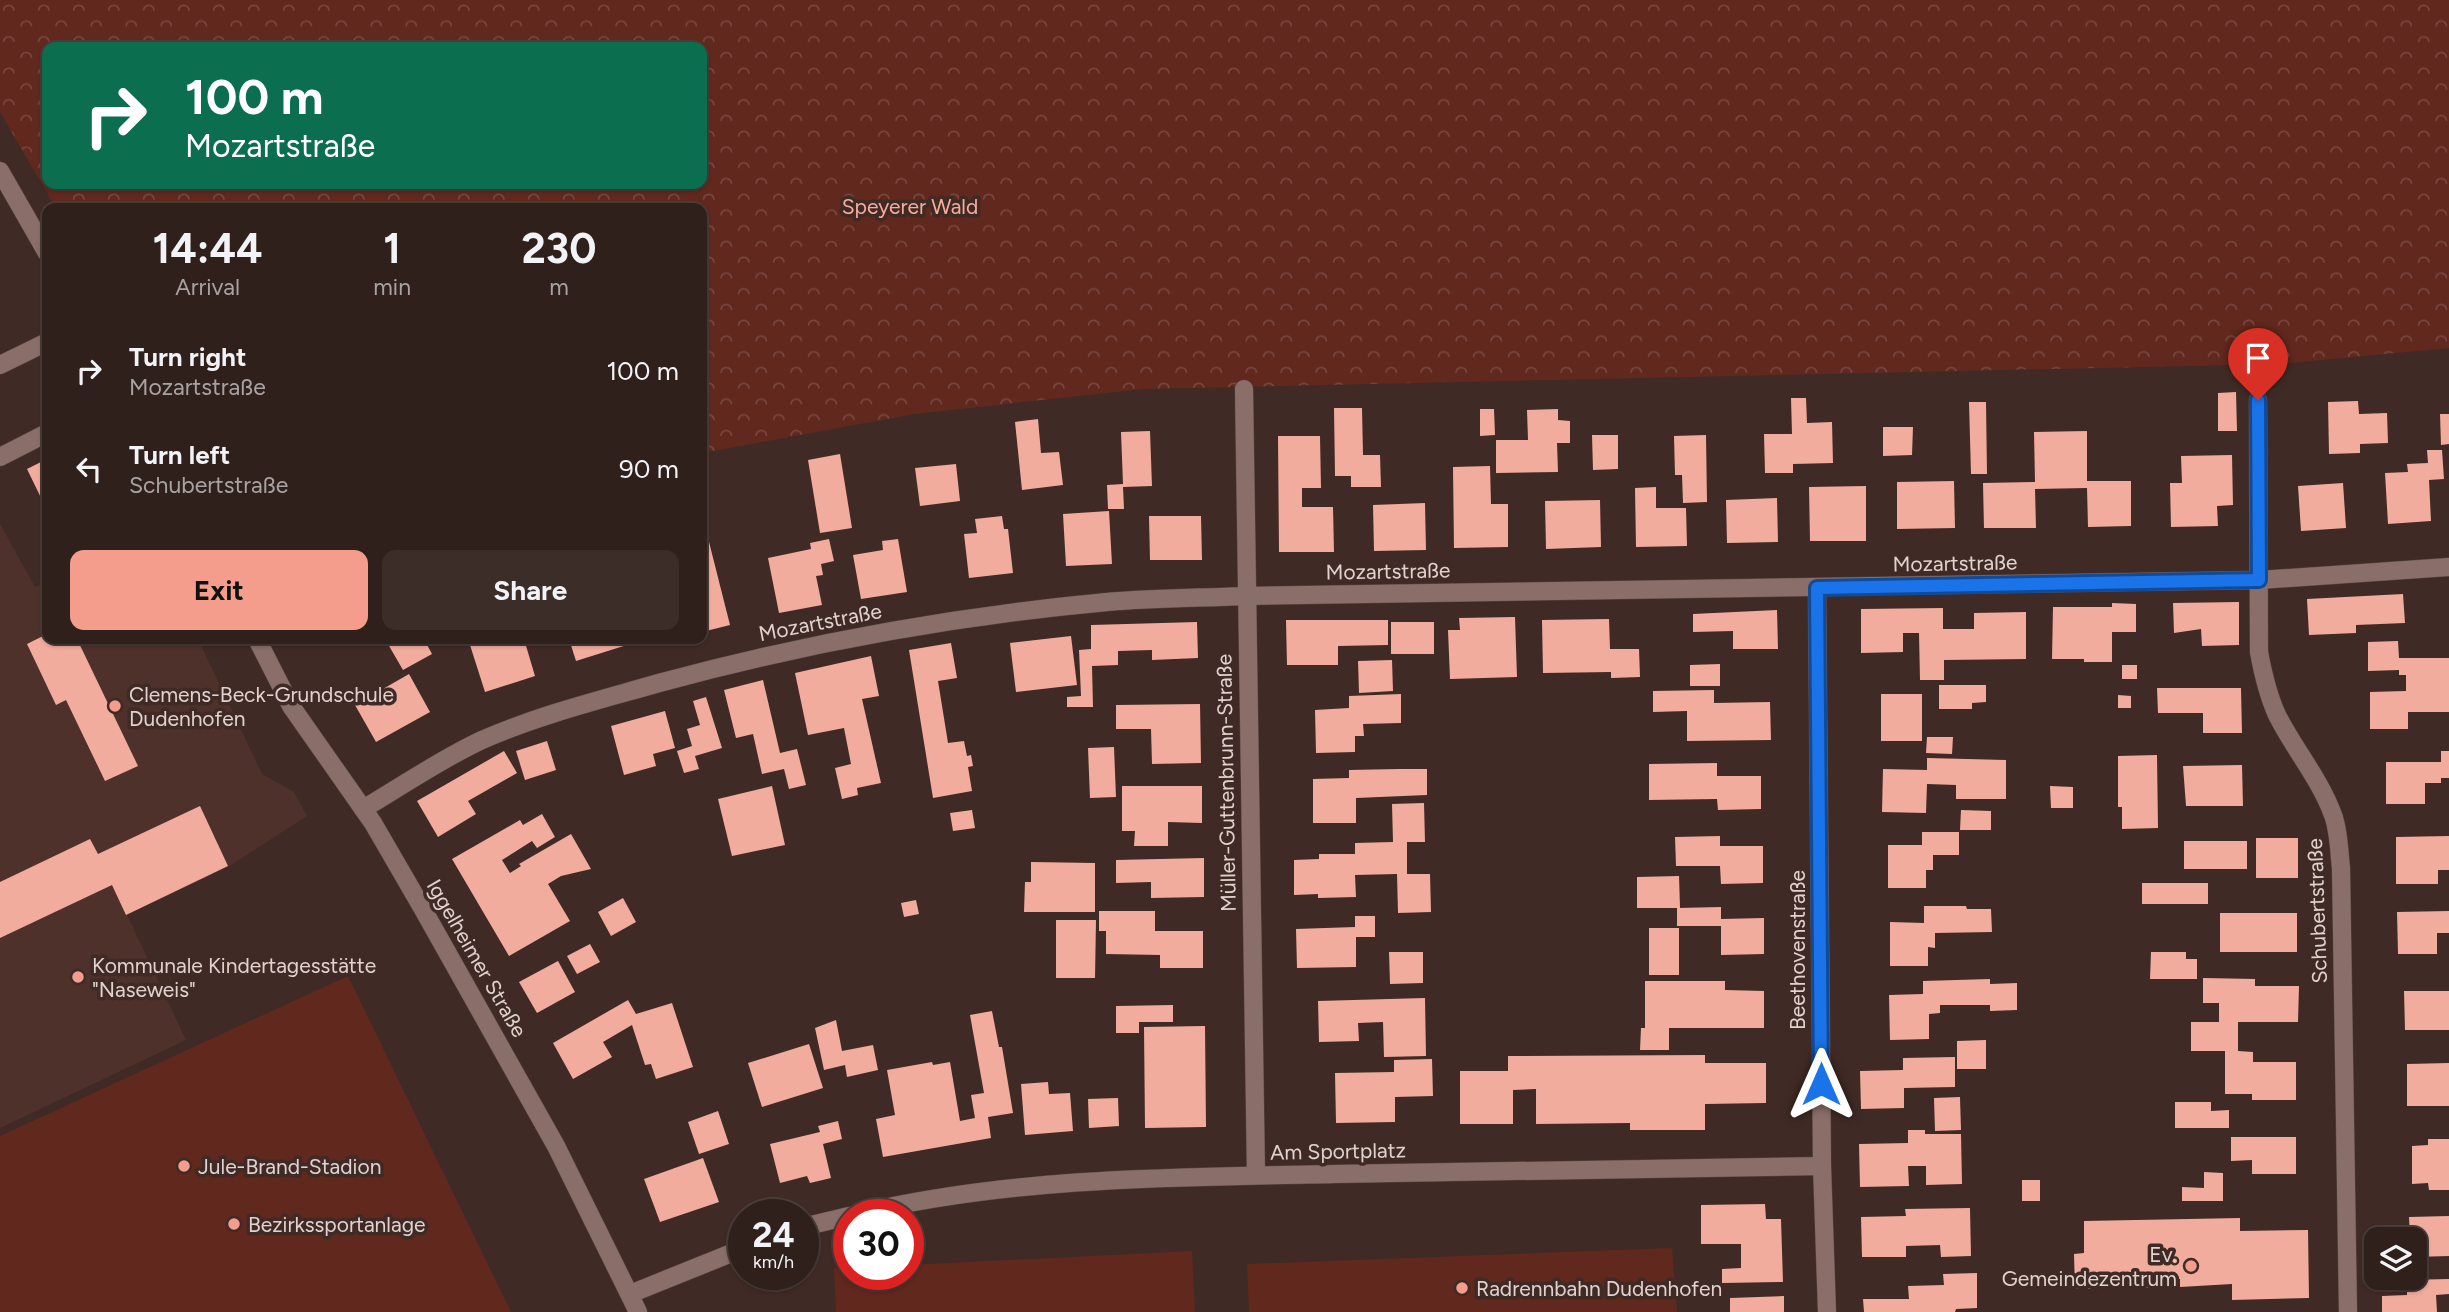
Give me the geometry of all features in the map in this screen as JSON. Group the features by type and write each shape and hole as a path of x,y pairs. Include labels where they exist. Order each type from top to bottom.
{"street":[{"path":"0,172 42,244"},
{"path":"0,365 42,344"},
{"name":"Müller-Guttenbrunn-Straße","path":"1244,389 1245,596 1256,1175"},
{"name":"Schubertstraße","path":"2258,400 2259,652 2265,684 2277,714 2333,816 2338,837 2348,1312"},
{"path":"0,457 42,436"},
{"name":"Mozartstraße","path":"363,809 459,752 516,726 569,708 807,646 1009,613 1110,602 1245,596 2259,580 2449,567"},
{"name":"Beethovenstraße","path":"1817,588 1822,1166 1827,1312"},
{"name":"Iggelheimer Straße","path":"260,644 291,706 363,809 418,900 556,1146 638,1312"},
{"name":"Am Sportplatz","path":"924,1201 1054,1184 1256,1175 1822,1166"},
{"path":"630,1294 728,1254"}],"shaded area":[{"name":"Clemens-Beck-Grundschule Dudenhofen","path":"0,524 35,587 42,584 42,644 200,644 262,774 294,792 307,816 228,867 127,915 186,1040 0,1128"}],"green space":[{"name":"Speyerer Wald","path":"0,0 2449,0 2449,348 2277,364 1143,389 914,414 707,452 707,203 53,203 45,189 707,189 707,42 42,42 42,184 0,112"},
{"name":"Bezirkssportanlage","path":"348,976 511,1312 0,1312 0,1136"},
{"name":"Radrennbahn Dudenhofen","path":"1672,1248 1677,1312 1249,1312 1247,1264"},
{"path":"1192,1251 1195,1312 836,1312 835,1290 924,1290 924,1264"}],"building":[{"path":"2236,392 2237,431 2218,431 2218,393"},
{"path":"1791,398 1806,398 1807,423 1832,422 1833,463 1793,464 1793,473 1765,473 1764,434 1792,434"},
{"path":"2358,401 2359,414 2387,413 2388,443 2360,444 2360,453 2329,454 2328,402"},
{"path":"1969,402 1986,402 1987,474 1971,474"},
{"path":"1334,408 1362,408 1363,455 1380,455 1381,487 1351,487 1351,476 1335,476"},
{"path":"1480,409 1494,409 1495,435 1480,436"},
{"path":"1558,409 1558,420 1570,421 1570,443 1557,443 1558,472 1496,473 1496,440 1528,440 1527,410"},
{"path":"2440,414 2449,414 2449,444 2441,445"},
{"path":"1038,419 1041,453 1059,452 1063,485 1022,490 1015,422"},
{"path":"1883,427 1913,427 1912,455 1883,456"},
{"path":"1150,431 1152,486 1123,487 1124,509 1108,509 1107,485 1123,484 1121,432"},
{"path":"2087,431 2087,481 2131,481 2131,526 2088,527 2087,488 2035,489 2036,528 1984,528 1983,483 2035,482 2034,432"},
{"path":"1592,435 1618,435 1618,469 1593,470"},
{"path":"1706,435 1707,502 1683,503 1682,475 1675,475 1674,436"},
{"path":"1278,436 1320,436 1321,488 1302,488 1302,507 1333,507 1334,552 1279,552"},
{"path":"2427,450 2442,450 2444,479 2429,480 2431,521 2388,524 2385,473 2408,472 2407,464 2428,463"},
{"path":"840,454 852,528 820,533 808,460"},
{"path":"2232,455 2233,505 2217,506 2218,526 2171,527 2170,483 2182,483 2181,456"},
{"path":"42,462 42,500 27,469"},
{"path":"956,464 960,501 920,506 915,468"},
{"path":"1490,466 1491,504 1508,504 1508,547 1454,548 1453,467"},
{"path":"1954,481 1955,528 1897,529 1897,482"},
{"path":"2343,483 2346,528 2301,531 2298,486"},
{"path":"1866,486 1866,541 1810,541 1809,487"},
{"path":"1656,487 1656,508 1686,508 1687,546 1636,547 1635,488"},
{"path":"1777,498 1778,542 1727,543 1726,500"},
{"path":"1600,500 1601,547 1546,549 1545,501"},
{"path":"1425,503 1426,550 1374,551 1373,505"},
{"path":"1109,511 1112,564 1066,566 1063,514"},
{"path":"1002,516 1004,529 1008,529 1013,573 969,578 964,534 977,533 975,519"},
{"path":"1149,516 1201,516 1202,560 1150,560"},
{"path":"707,534 730,625 707,631"},
{"path":"829,539 834,561 821,564 823,575 816,576 822,605 779,613 768,558 811,549 810,543"},
{"path":"898,539 907,592 861,599 853,555 883,550 882,541"},
{"path":"2403,594 2405,623 2356,625 2356,633 2309,635 2307,599"},
{"path":"2239,602 2239,645 2202,646 2201,629 2174,633 2173,603"},
{"path":"2112,603 2136,604 2136,632 2112,632 2112,662 2052,659 2053,607 2112,607"},
{"path":"1943,608 1943,629 1974,629 1974,613 2026,612 2026,659 1944,660 1944,680 1920,680 1919,633 1903,633 1903,652 1861,653 1861,609"},
{"path":"1777,610 1778,649 1733,649 1733,631 1693,632 1693,614"},
{"path":"1515,617 1517,677 1450,679 1448,630 1460,630 1459,618"},
{"path":"1609,619 1610,649 1639,649 1640,677 1611,678 1611,672 1543,673 1542,620"},
{"path":"1286,620 1388,620 1388,645 1338,646 1338,665 1287,665"},
{"path":"1197,622 1198,658 1152,660 1152,650 1118,651 1118,665 1092,666 1093,707 1067,707 1067,697 1081,696 1079,650 1091,649 1091,625"},
{"path":"1391,622 1434,622 1434,654 1391,654"},
{"path":"42,636 42,644 79,644 138,766 105,781 66,700 56,705 27,644"},
{"path":"1071,636 1077,685 1016,692 1010,643"},
{"path":"2398,641 2399,658 2449,658 2449,712 2408,712 2408,729 2370,729 2370,692 2406,691 2406,675 2399,675 2399,670 2368,671 2368,642"},
{"path":"951,643 957,678 938,681 948,743 964,741 967,756 971,755 973,766 968,767 972,791 933,798 909,650"},
{"path":"388,644 427,644 432,654 403,670"},
{"path":"525,644 535,676 485,692 470,645"},
{"path":"571,644 630,644 576,661"},
{"path":"871,656 879,696 862,699 881,783 857,788 858,795 842,799 835,768 851,764 844,728 808,735 795,673"},
{"path":"1392,660 1393,691 1359,693 1358,661"},
{"path":"1720,664 1720,686 1690,686 1690,665"},
{"path":"2122,665 2137,665 2137,679 2122,679"},
{"path":"409,674 430,712 376,742 355,705"},
{"path":"763,680 780,753 797,749 806,785 789,789 784,769 762,774 753,734 736,738 724,690"},
{"path":"1939,685 1986,685 1986,702 1972,703 1972,709 1939,709"},
{"path":"2157,688 2241,688 2242,733 2203,733 2203,713 2158,713"},
{"path":"1714,690 1714,703 1770,702 1771,740 1687,741 1687,711 1653,712 1653,691"},
{"path":"1401,694 1401,723 1363,724 1364,736 1355,736 1355,752 1316,753 1315,710 1349,708 1349,696"},
{"path":"1881,694 1922,694 1922,741 1881,741"},
{"path":"2118,695 2131,696 2131,708 2118,708"},
{"path":"706,697 722,748 695,756 699,769 684,773 677,751 692,746 687,729 700,725 693,701"},
{"path":"1200,704 1201,763 1152,764 1151,729 1116,729 1116,705"},
{"path":"665,711 675,748 653,754 656,766 624,775 611,726"},
{"path":"1927,737 1953,737 1952,754 1926,753"},
{"path":"547,741 556,770 525,780 516,751"},
{"path":"1114,747 1116,797 1090,798 1088,748"},
{"path":"504,751 517,773 468,801 476,814 438,837 417,801"},
{"path":"2441,751 2449,751 2449,778 2441,778 2441,783 2425,783 2425,804 2386,804 2386,762 2441,762"},
{"path":"2157,755 2158,828 2122,829 2122,807 2118,807 2118,756"},
{"path":"1927,758 2006,760 2006,799 1956,799 1956,785 1927,784 1926,813 1882,812 1883,769 1927,770"},
{"path":"1717,763 1717,776 1761,776 1761,809 1718,810 1717,799 1649,800 1649,764"},
{"path":"2242,765 2243,806 2186,806 2183,766"},
{"path":"1427,769 1427,795 1356,798 1356,823 1313,823 1313,779 1349,778 1349,770"},
{"path":"772,786 785,845 732,856 718,799"},
{"path":"1122,786 1202,786 1202,823 1168,822 1168,846 1134,846 1135,831 1122,831"},
{"path":"2050,786 2073,787 2073,808 2051,808"},
{"path":"1424,803 1425,842 1407,842 1407,874 1430,874 1431,912 1398,913 1397,874 1355,875 1356,897 1318,898 1318,894 1294,895 1294,860 1319,859 1319,854 1355,854 1355,843 1393,842 1392,804"},
{"path":"200,806 228,866 126,915 112,885 0,938 0,882 90,839 98,854"},
{"path":"972,810 975,828 953,831 950,813"},
{"path":"1961,810 1991,811 1991,830 1960,830"},
{"path":"542,814 555,837 537,848 532,841 502,860 510,873 521,866 519,864 571,834 591,869 561,876 548,884 570,921 509,956 452,859 520,820 523,825"},
{"path":"1922,832 1959,832 1959,855 1933,855 1933,870 1926,870 1926,888 1888,888 1888,845 1922,845"},
{"path":"1720,836 1720,846 1763,846 1763,883 1721,884 1720,866 1676,866 1675,837"},
{"path":"2449,836 2449,870 2438,870 2438,884 2396,884 2396,837"},
{"path":"2256,838 2298,838 2298,878 2256,878"},
{"path":"2184,841 2247,841 2247,869 2184,869"},
{"path":"1204,858 1204,897 1151,898 1151,882 1116,883 1116,860"},
{"path":"1031,862 1095,863 1095,912 1024,912 1025,882 1031,882"},
{"path":"1679,876 1680,908 1637,908 1637,877"},
{"path":"2142,883 2208,883 2208,904 2142,904"},
{"path":"623,898 636,922 611,936 598,912"},
{"path":"916,900 919,914 904,917 901,903"},
{"path":"1924,906 1991,909 1992,932 1935,933 1935,948 1928,947 1928,966 1890,966 1890,922 1924,923"},
{"path":"1721,907 1721,919 1764,918 1764,954 1721,955 1721,926 1677,926 1677,908"},
{"path":"1099,911 1155,911 1155,931 1203,931 1203,968 1160,968 1160,955 1106,954 1106,931 1099,931"},
{"path":"2449,911 2449,933 2437,933 2437,954 2398,954 2397,912"},
{"path":"2220,913 2297,913 2297,952 2220,952"},
{"path":"1355,916 1375,916 1375,937 1356,937 1356,967 1297,968 1296,929 1355,927"},
{"path":"1056,920 1096,920 1095,978 1056,978"},
{"path":"1649,928 1679,928 1679,975 1649,975"},
{"path":"590,944 600,962 577,974 567,956"},
{"path":"1389,952 1423,952 1423,983 1390,984"},
{"path":"2151,952 2186,952 2186,959 2197,959 2197,979 2150,979"},
{"path":"558,961 575,992 537,1013 519,982"},
{"path":"2203,978 2255,979 2255,986 2299,986 2298,1022 2238,1022 2238,1051 2253,1052 2253,1062 2296,1062 2296,1100 2252,1100 2252,1094 2225,1094 2225,1051 2191,1051 2191,1022 2219,1022 2219,1003 2203,1003"},
{"path":"1990,979 1990,984 2017,983 2017,1010 1990,1011 1990,1005 1940,1005 1940,1013 1929,1014 1929,1039 1890,1040 1889,995 1923,994 1923,981"},
{"path":"1645,981 1725,981 1725,990 1764,991 1764,1028 1669,1028 1669,1050 1640,1050 1641,1028 1645,1028"},
{"path":"2404,991 2449,991 2449,1030 2405,1030"},
{"path":"1425,998 1426,1056 1384,1057 1383,1022 1358,1023 1359,1041 1319,1042 1318,1001"},
{"path":"628,1000 636,1014 672,1003 693,1067 656,1079 651,1064 645,1065 632,1025 603,1042 612,1057 573,1079 553,1043"},
{"path":"1173,1005 1173,1022 1139,1022 1139,1033 1116,1033 1116,1006"},
{"path":"992,1011 999,1047 1002,1047 1013,1113 988,1117 991,1138 883,1157 876,1119 895,1115 887,1070 932,1062 933,1065 950,1062 960,1121 975,1118 971,1095 984,1093 970,1015"},
{"path":"836,1020 842,1051 873,1045 878,1070 847,1077 845,1065 824,1070 815,1028"},
{"path":"1205,1026 1206,1127 1145,1128 1144,1027"},
{"path":"1986,1040 1986,1069 1957,1069 1957,1041"},
{"path":"809,1044 823,1088 762,1107 748,1063"},
{"path":"1705,1055 1705,1063 1766,1063 1766,1103 1705,1104 1705,1130 1630,1130 1630,1123 1536,1124 1536,1089 1513,1090 1513,1124 1460,1124 1460,1071 1508,1071 1508,1056"},
{"path":"1955,1057 1955,1087 1904,1088 1904,1108 1861,1109 1860,1071 1903,1070 1903,1058"},
{"path":"1432,1059 1433,1096 1395,1097 1395,1122 1336,1123 1335,1073 1394,1072 1394,1060"},
{"path":"2449,1063 2449,1106 2407,1106 2407,1064"},
{"path":"1048,1082 1049,1094 1070,1093 1073,1131 1025,1135 1021,1084"},
{"path":"1960,1097 1961,1130 1935,1131 1934,1098"},
{"path":"1118,1098 1119,1126 1089,1128 1088,1099"},
{"path":"2175,1102 2211,1102 2211,1111 2229,1110 2229,1128 2175,1128"},
{"path":"718,1111 729,1144 699,1154 688,1122"},
{"path":"838,1121 842,1139 823,1144 831,1178 810,1183 807,1176 780,1183 770,1144 820,1132 818,1126"},
{"path":"1908,1130 1925,1130 1925,1134 1961,1134 1962,1184 1926,1185 1926,1166 1908,1166 1909,1186 1860,1187 1859,1144 1908,1143"},
{"path":"2231,1137 2296,1137 2296,1174 2252,1174 2252,1160 2231,1161"},
{"path":"2428,1139 2449,1139 2449,1190 2429,1190 2428,1183 2412,1184 2412,1146 2428,1145"},
{"path":"703,1158 719,1202 660,1222 644,1179"},
{"path":"2204,1172 2223,1173 2223,1201 2182,1201 2182,1187 2204,1188"},
{"path":"2022,1180 2040,1180 2040,1201 2022,1201"},
{"path":"1765,1204 1766,1219 1781,1219 1783,1282 1722,1283 1722,1269 1741,1268 1741,1244 1701,1244 1701,1205"},
{"path":"1970,1208 1971,1256 1941,1257 1940,1245 1906,1246 1906,1257 1862,1257 1861,1217 1906,1216 1905,1209"},
{"path":"2449,1216 2449,1256 2427,1257 2427,1227 2409,1227 2409,1217"},
{"name":"Ev. Gemeindezentrum","path":"2240,1218 2240,1231 2308,1230 2309,1298 2232,1300 2232,1284 2180,1287 2180,1279 2168,1279 2168,1287 2127,1288 2127,1279 2115,1279 2115,1288 2075,1289 2074,1254 2084,1253 2084,1221"},
{"path":"1977,1273 1977,1308 1956,1309 1955,1312 1864,1312 1863,1299 1909,1299 1908,1286 1944,1285 1943,1274"},
{"path":"2449,1279 2449,1294 2436,1295 2437,1312 2382,1312 2382,1296 2407,1295 2407,1290 2427,1290 2427,1280"},
{"path":"1784,1296 1784,1312 1730,1312 1730,1298"}],"place":[{"name":"Clemens-Beck-Grundschule Dudenhofen","path":"115,706"},
{"name":"Kommunale Kindertagesstätte \"Naseweis\"","path":"78,977"},
{"name":"Jule-Brand-Stadion","path":"184,1166"},
{"name":"Bezirkssportanlage","path":"234,1224"},
{"name":"Ev. Gemeindezentrum","path":"2191,1266"},
{"name":"Radrennbahn Dudenhofen","path":"1462,1288"}],"route":[{"path":"1821,1084 1817,588 2259,580 2258,400"}]}
